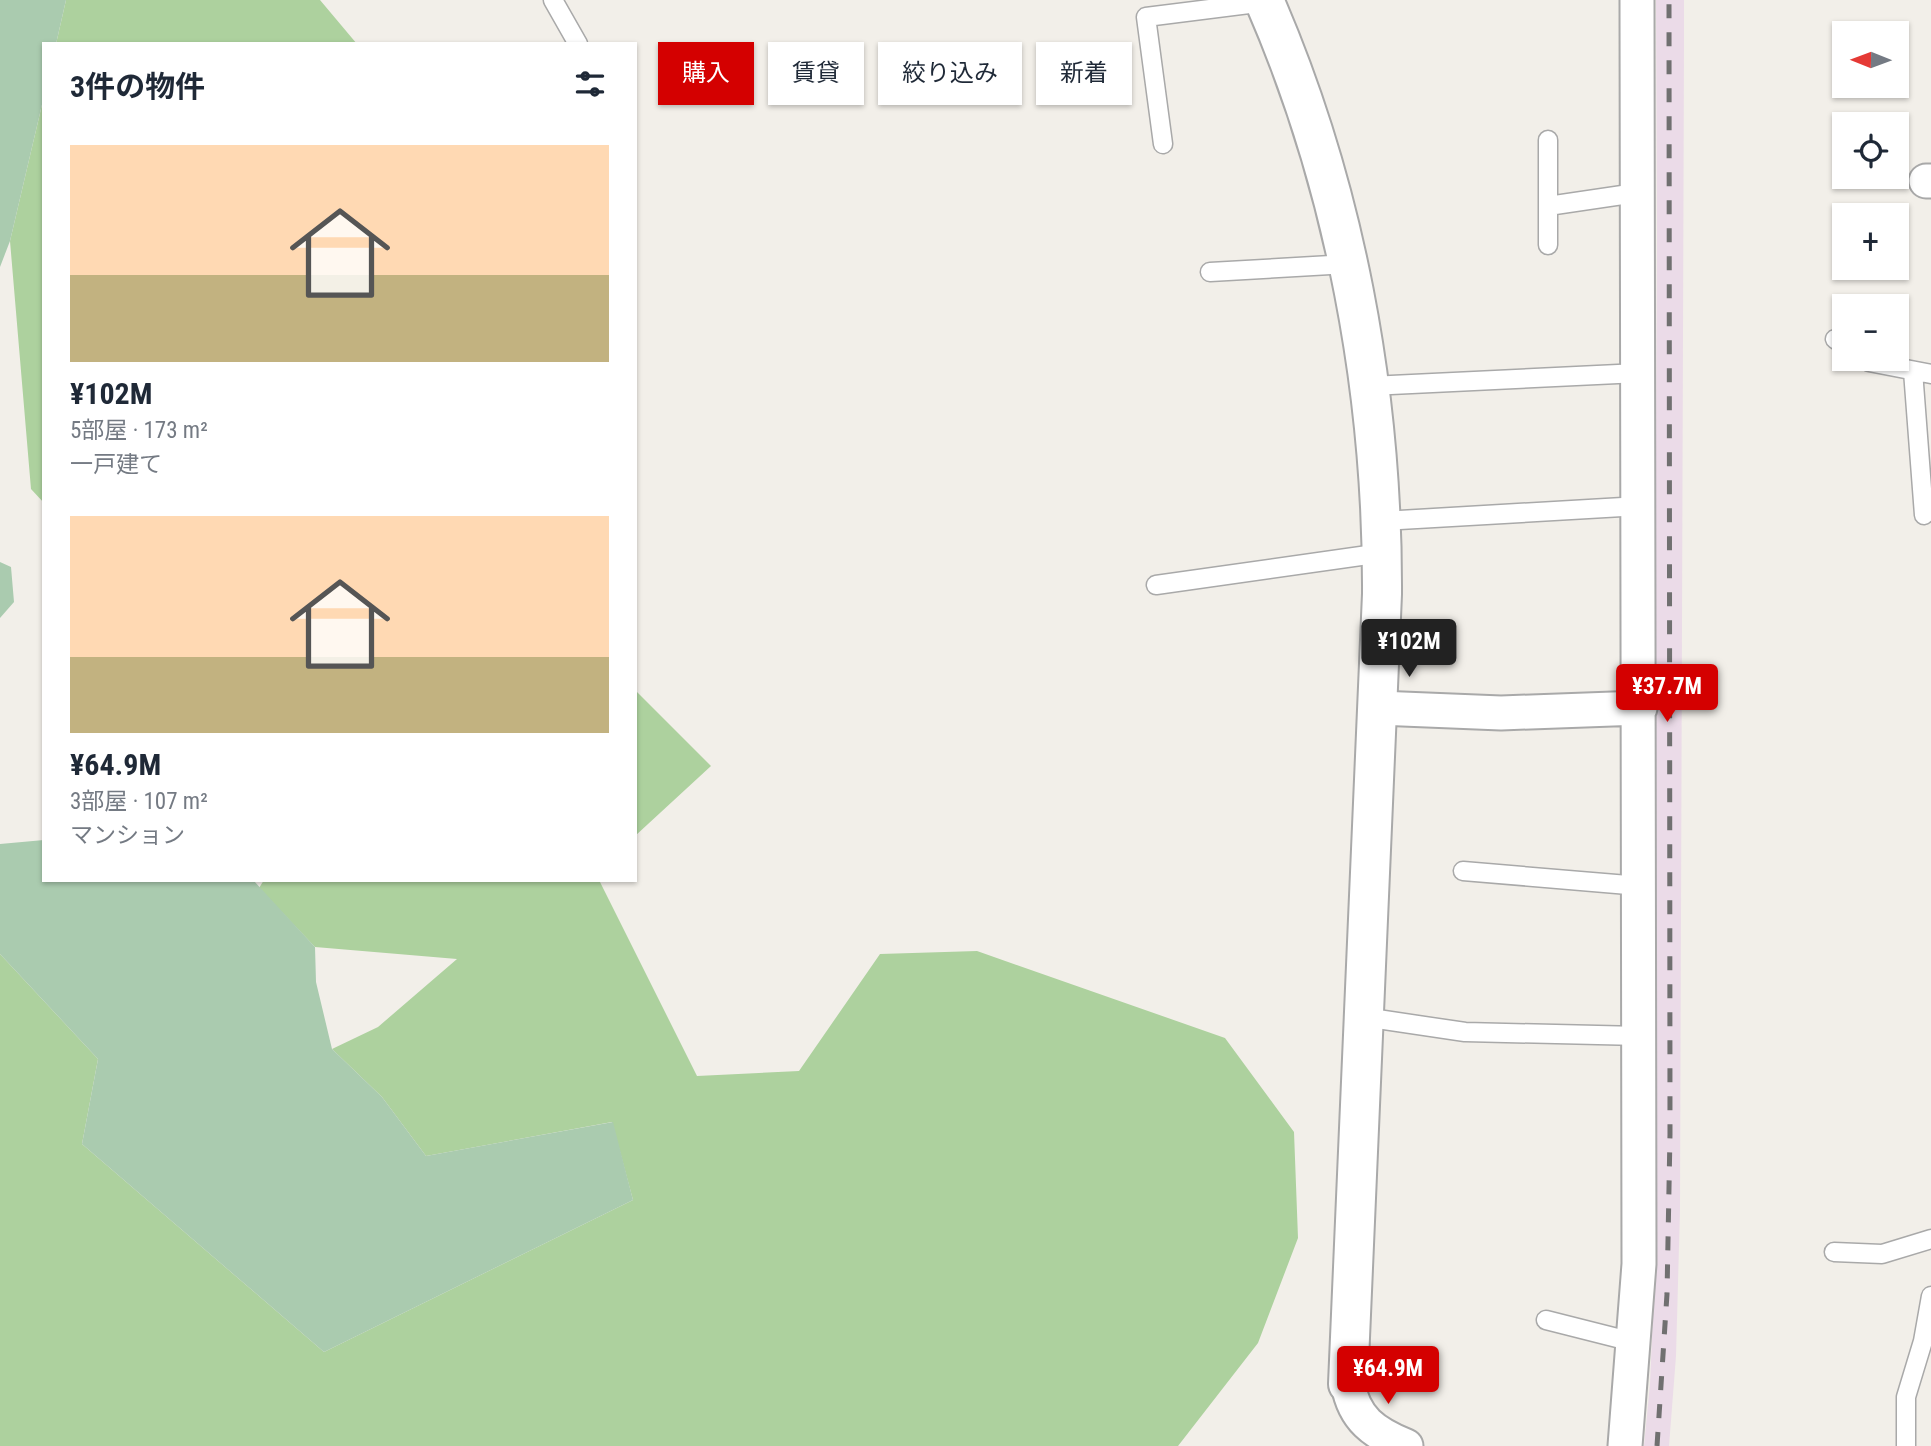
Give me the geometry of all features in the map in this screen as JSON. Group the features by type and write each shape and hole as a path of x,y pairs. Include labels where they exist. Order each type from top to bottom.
{"street":[{"path":"1625,1446 1639,1264 1640,506 1636,193 1637,0"},
{"path":"1265,1 1283,43 1319,150 1348,264 1370,386 1382,537 1378,708 1348,1384 1351,1402 1360,1417 1381,1435 1406,1446"},
{"path":"1378,708 1501,713 1640,708"}],"lane":[{"path":"553,0 577,42"},
{"path":"1163,144 1146,17 1265,1"},
{"path":"1548,140 1548,245"},
{"path":"1548,206 1636,193"},
{"path":"1210,272 1348,264"},
{"path":"1922,372 1924,515"},
{"path":"1370,386 1639,373"},
{"path":"1156,586 1382,537 1640,506"},
{"path":"1463,871 1640,886"},
{"path":"1364,1017 1465,1032 1640,1036"},
{"path":"1834,1252 1882,1254 1931,1239"},
{"path":"1906,1446 1906,1397 1923,1340 1931,1296"},
{"path":"1546,1320 1633,1342"}],"shaded area":[{"path":"1656,0 1684,0 1680,1210 1676,1356 1669,1446 1644,1446 1650,1384 1655,1264"}],"green space":[{"path":"0,0 66,0 56,42 42,42 42,105 10,241 0,267"},
{"path":"66,0 320,0 355,42 56,42"},
{"path":"42,105 42,501 31,489 10,241"},
{"path":"0,562 11,567 14,602 0,618"},
{"path":"637,692 711,766 637,834"},
{"path":"42,840 42,882 255,882 315,947 316,982 332,1049 382,1097 426,1156 613,1122 633,1200 324,1352 82,1144 98,1059 0,954 0,844"},
{"path":"263,882 600,882 697,1076 799,1071 880,954 977,951 1225,1038 1294,1132 1298,1238 1258,1343 1178,1446 0,1446 0,954 98,1059 82,1144 324,1352 633,1200 612,1122 426,1156 382,1097 332,1049 378,1027 457,959 315,947 259,888"}],"railway":[{"path":"1657,1446 1667,1294 1670,1134 1669,0"}]}
